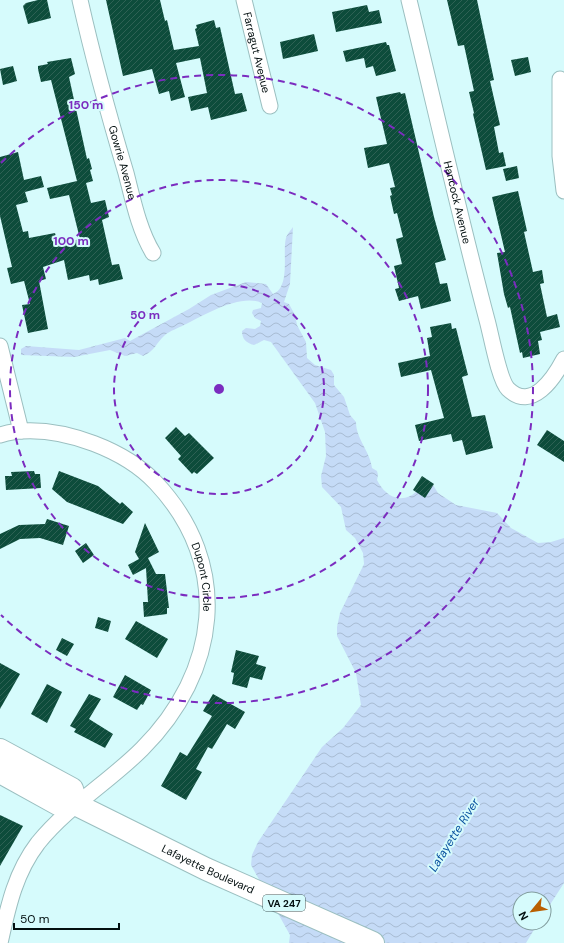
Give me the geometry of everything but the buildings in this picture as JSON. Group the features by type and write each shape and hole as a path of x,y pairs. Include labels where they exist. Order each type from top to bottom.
{"main road":[{"path":"0,750 72,789 77,804"},
{"name":"Lafayette Boulevard","path":"0,772 58,804 77,804 206,869 368,941"}],"street":[{"name":"Gowrie Avenue","path":"80,0 88,37 143,234 153,254"},
{"name":"Farragut Avenue","path":"244,0 270,106"},
{"name":"Hancock Avenue","path":"409,0 478,284 504,382 508,388 520,396 534,395 543,390 558,371 564,359"},
{"path":"560,79 560,156 564,191"},
{"path":"0,346 21,430"},
{"name":"Dupont Circle","path":"0,435 21,430 47,432 74,437 118,455 151,478 168,496 185,520 199,554 207,590 208,614 205,634 195,672 184,694 160,729 141,750 77,804 38,844 25,863 15,883 6,910 0,943"}],"water":[{"name":"Lafayette River","path":"293,227 290,284 284,302 289,304 295,315 297,325 306,342 307,358 315,365 331,370 334,375 334,385 344,397 350,415 356,422 358,434 369,456 372,468 377,471 377,480 383,489 390,495 405,498 421,489 433,485 438,493 456,505 497,513 511,528 538,543 551,542 564,538 564,883 552,902 552,891 512,891 512,931 533,931 526,943 289,943 290,935 251,865 252,855 258,842 322,747 343,728 361,705 356,673 337,636 337,627 340,613 364,564 363,553 355,538 346,530 341,507 322,487 321,476 326,456 325,432 315,403 271,342 264,340 254,345 247,342 243,336 242,331 246,328 255,329 260,326 261,321 255,318 252,313 253,310 261,308 262,303 244,301 223,306 167,334 150,352 143,356 137,353 125,356 110,350 74,357 21,355 21,349 26,346 79,350 125,338 130,341 189,309 211,295 246,282 266,284 273,294 279,290 284,277 285,244 288,234"}]}
